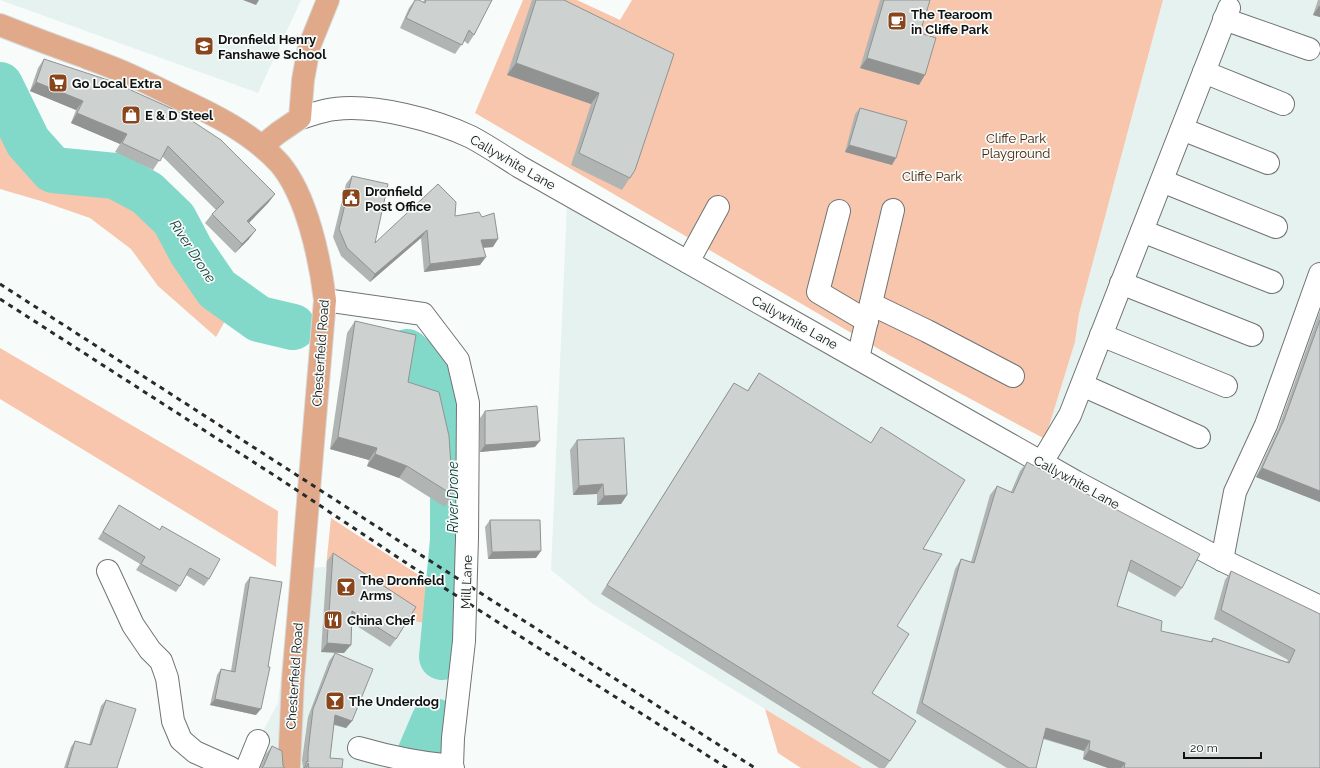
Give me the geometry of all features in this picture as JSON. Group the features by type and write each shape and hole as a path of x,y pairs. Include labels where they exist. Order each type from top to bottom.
{"main road":[{"path":"300,118 303,80 309,47 328,0"},
{"name":"Chesterfield Road","path":"0,25 129,74 238,129 262,146 280,164 296,189 315,245 325,300 293,680 288,768"},
{"name":"Callywhite Lane","path":"262,146 300,118"}],"street":[{"path":"1042,462 1070,415 1227,14 1309,49"},
{"path":"1204,72 1283,104"},
{"name":"Callywhite Lane","path":"300,118 334,109 364,109 400,114 441,124 471,138 1076,482 1222,560 1320,607"},
{"path":"1182,130 1268,163"},
{"path":"1162,181 1276,227"},
{"path":"688,262 718,207"},
{"path":"858,358 893,210"},
{"path":"839,211 818,292 869,312 927,331 1013,376"},
{"path":"1142,231 1272,282"},
{"path":"1222,560 1235,492 1266,425 1320,274"},
{"path":"1121,283 1252,335"},
{"name":"Mill Lane","path":"325,300 423,314 458,360 468,403 468,538 464,641 453,738 452,767"},
{"path":"1101,334 1226,386"},
{"path":"1082,384 1198,436"},
{"path":"108,571 133,625 150,650 161,661 168,678 173,721 181,740 195,752 231,768"},
{"path":"246,768 258,741"},
{"path":"359,748 397,759 452,767"}],"shaded area":[{"name":"Dronfield Henry Fanshawe School","path":"0,0 301,0 258,93"},
{"path":"1163,0 1320,0 1320,768 862,768 593,604 551,570 568,180 1048,452 1045,439 1075,342 1079,314"},
{"path":"335,567 457,628 441,728 430,754 421,768 243,768 278,703 292,569"}],"green space":[{"name":"Cliffe Park","path":"523,0 577,0 620,20 632,0 1163,0 1079,314 1075,342 1045,439 889,355 475,113"},
{"path":"0,85 28,142 53,170 115,176 147,193 174,219 191,251 244,287 216,337 158,286 131,249 90,218 0,189"},
{"path":"0,348 278,511 276,567 0,399"},
{"path":"331,518 457,600 457,628 407,620 335,567 326,567"},
{"path":"765,709 862,768 801,768 778,753"}],"building":[{"path":"415,0 425,3 426,0 492,0 474,35 469,30 462,45 406,18"},
{"path":"536,0 564,0 674,54 635,170 630,178 579,153 599,93 516,63"},
{"name":"The Tearoom in Cliffe Park","path":"884,0 930,0 920,33 936,38 925,75 867,58"},
{"path":"44,59 111,81 177,111 221,140 275,194 247,221 256,230 242,244 212,214 224,202 168,146 160,161 122,143 127,134 77,113 83,101 36,82"},
{"path":"860,108 907,121 896,158 849,145"},
{"path":"352,176 388,184 375,243 438,184 456,202 455,216 479,212 482,217 494,213 498,239 481,240 486,257 430,264 427,230 375,274 347,248 339,229"},
{"path":"1320,320 1320,491 1262,468 1284,420"},
{"path":"355,321 416,335 408,382 439,392 449,436 453,495 407,466 375,454 377,448 338,437"},
{"path":"759,373 871,443 881,427 965,480 923,549 942,554 897,626 909,634 872,693 916,721 890,761 607,585 734,383 748,391"},
{"path":"537,406 540,441 485,445 485,411"},
{"path":"624,438 627,495 604,496 603,484 579,486 577,440"},
{"path":"1027,462 1200,554 1182,588 1131,560 1117,606 1162,621 1161,631 1212,642 1213,638 1289,663 1295,650 1221,610 1231,571 1320,614 1320,768 1124,768 1125,763 1089,750 1090,741 1046,728 1036,768 1029,768 922,703 961,559 974,563 997,486 1013,493"},
{"path":"119,505 160,530 162,526 220,559 209,579 190,568 180,586 141,564 145,557 103,532"},
{"path":"490,520 540,520 541,551 492,552"},
{"path":"333,553 416,607 396,639 352,611 351,645 327,643"},
{"path":"250,577 282,582 268,667 270,667 261,709 215,699 221,669 235,672"},
{"path":"335,653 373,669 352,721 335,715 330,758 343,759 342,768 309,768 308,763 306,768 304,768 307,761 308,762 313,709"},
{"path":"106,700 136,709 117,768 67,768 75,741 91,745"},
{"path":"272,746 282,751 283,766 285,768 262,768"}],"waterway":[{"name":"River Drone","path":"0,85 28,142 53,170 115,176 147,193 174,219 191,251 217,289 259,319 293,327"},
{"name":"River Drone","path":"407,352 436,378 447,413 453,452 453,540 442,657"},
{"name":"River Drone","path":"414,768 434,721"}],"railway":[{"path":"0,284 755,768"},
{"path":"0,299 283,481 438,584 727,768"}],"place":[{"name":"The Tearoom in Cliffe Park","path":"897,21"},
{"name":"Dronfield Henry Fanshawe School","path":"204,46"},
{"name":"Go Local Extra","path":"58,83"},
{"name":"E & D Steel","path":"131,115"},
{"name":"Dronfield Post Office","path":"351,198"},
{"name":"The Dronfield Arms","path":"346,587"},
{"name":"China Chef","path":"333,620"},
{"name":"The Underdog","path":"335,701"}],"park label":[{"name":"Cliffe Park Playground","path":"1016,146"}]}
